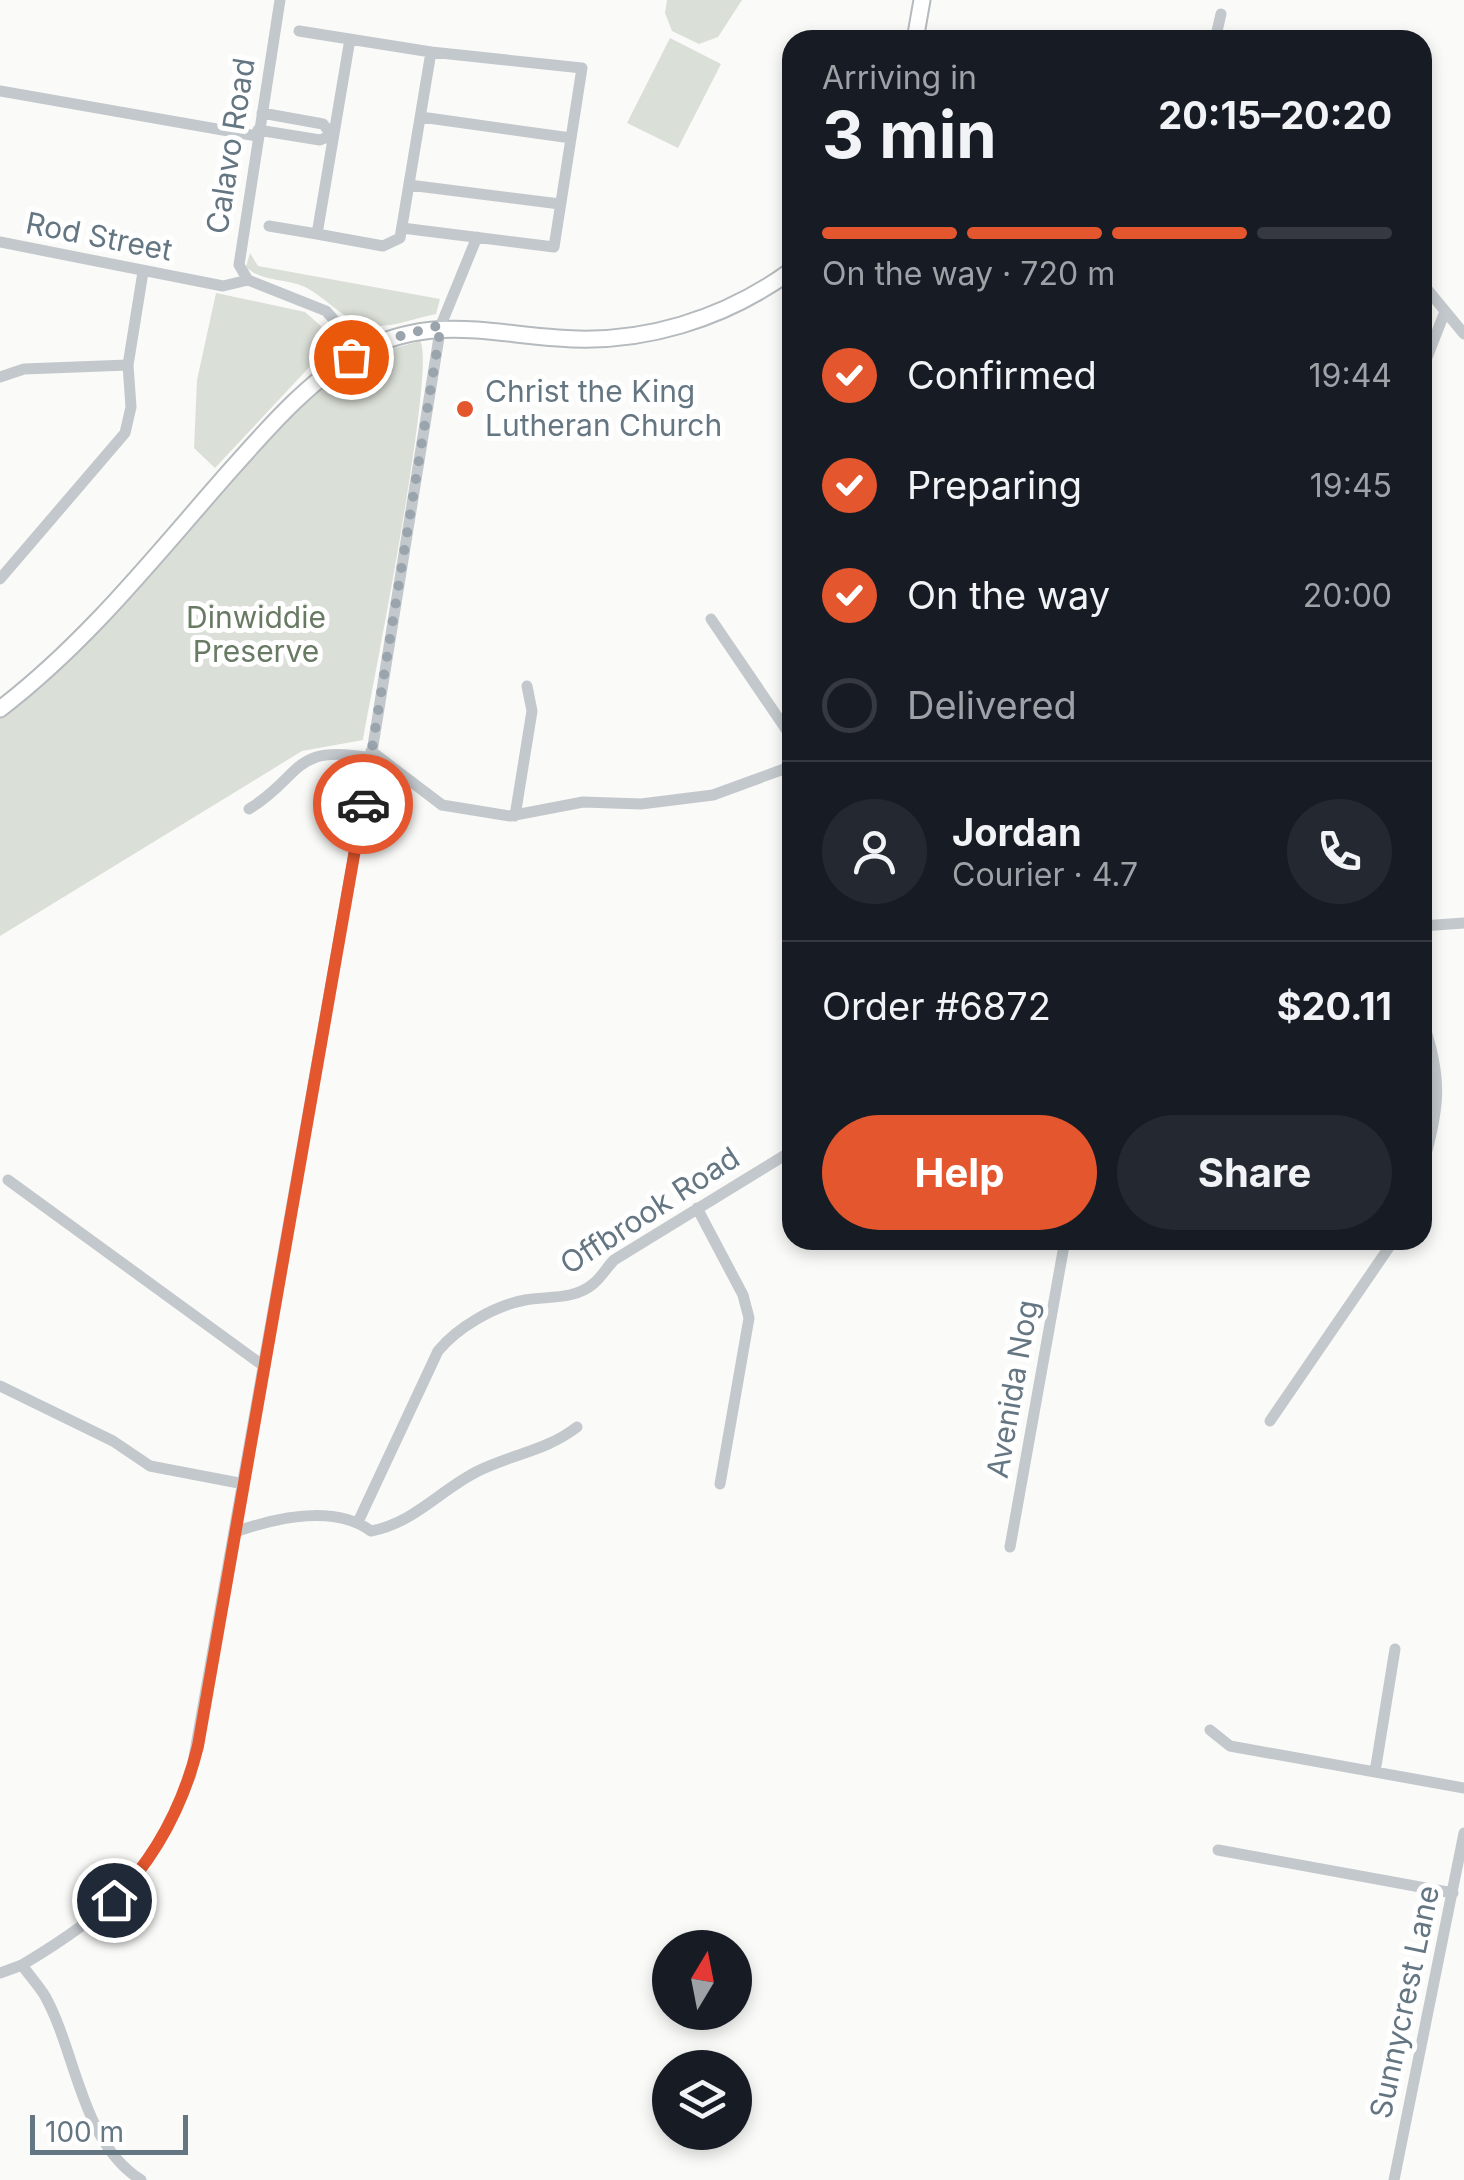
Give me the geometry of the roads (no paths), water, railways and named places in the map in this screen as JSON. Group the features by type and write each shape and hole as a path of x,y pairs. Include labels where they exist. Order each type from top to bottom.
{"main road":[{"path":"917,30 922,0"},
{"path":"0,709 71,651 268,428 361,350 441,325 562,339 640,335 696,322 741,303 782,276"}],"street":[{"name":"Calavo Road","path":"248,280 239,265 238,251 277,1"},
{"path":"1217,30 1221,14"},
{"path":"299,31 431,52 582,68 554,247 402,228"},
{"path":"317,234 350,39"},
{"path":"269,226 383,246 400,238 431,52"},
{"path":"0,91 258,133 320,140 332,135"},
{"path":"262,113 323,124 332,135"},
{"path":"420,116 571,138"},
{"path":"409,185 560,204"},
{"path":"0,1973 22,1965 100,1916 159,1845 178,1809 198,1746 296,1164 371,754 441,325 476,237"},
{"name":"Rod Street","path":"0,242 224,286 248,280"},
{"path":"0,580 110,456 125,433 132,407 128,365 143,272"},
{"path":"248,280 326,311 361,350"},
{"path":"1432,297 1464,334"},
{"path":"1432,345 1444,314"},
{"path":"0,378 24,368 128,365"},
{"path":"711,619 782,723"},
{"path":"515,816 532,711 527,686"},
{"path":"249,809 290,770 310,760 340,754 371,754 442,804 515,816 583,802 652,804 712,796 782,770"},
{"path":"1432,925 1464,923"},
{"path":"1432,1051 1438,1069 1439,1102 1432,1129"},
{"name":"Offbrook Road","path":"358,1522 438,1351 450,1337 487,1314 524,1300 582,1291 596,1282 614,1260 782,1157"},
{"path":"8,1180 264,1367"},
{"path":"697,1208 743,1295 748,1318 720,1484"},
{"name":"Avenida Nog","path":"1010,1547 1062,1250"},
{"path":"1270,1421 1387,1250"},
{"path":"0,1386 113,1441 150,1466 244,1484"},
{"path":"235,1532 287,1517 358,1522 371,1531 396,1527 468,1476 547,1447 578,1428"},
{"path":"1375,1772 1395,1649"},
{"path":"1210,1730 1230,1746 1464,1788"},
{"name":"Sunnycrest Lane","path":"1394,2180 1464,1833"},
{"path":"1218,1850 1454,1893"},
{"path":"22,1965 45,1997 82,2093 128,2176 141,2180"}],"place":[{"name":"Christ the King Lutheran Church","path":"465,409"}],"park label":[{"name":"Dinwiddie Preserve","path":"256,635"}]}
